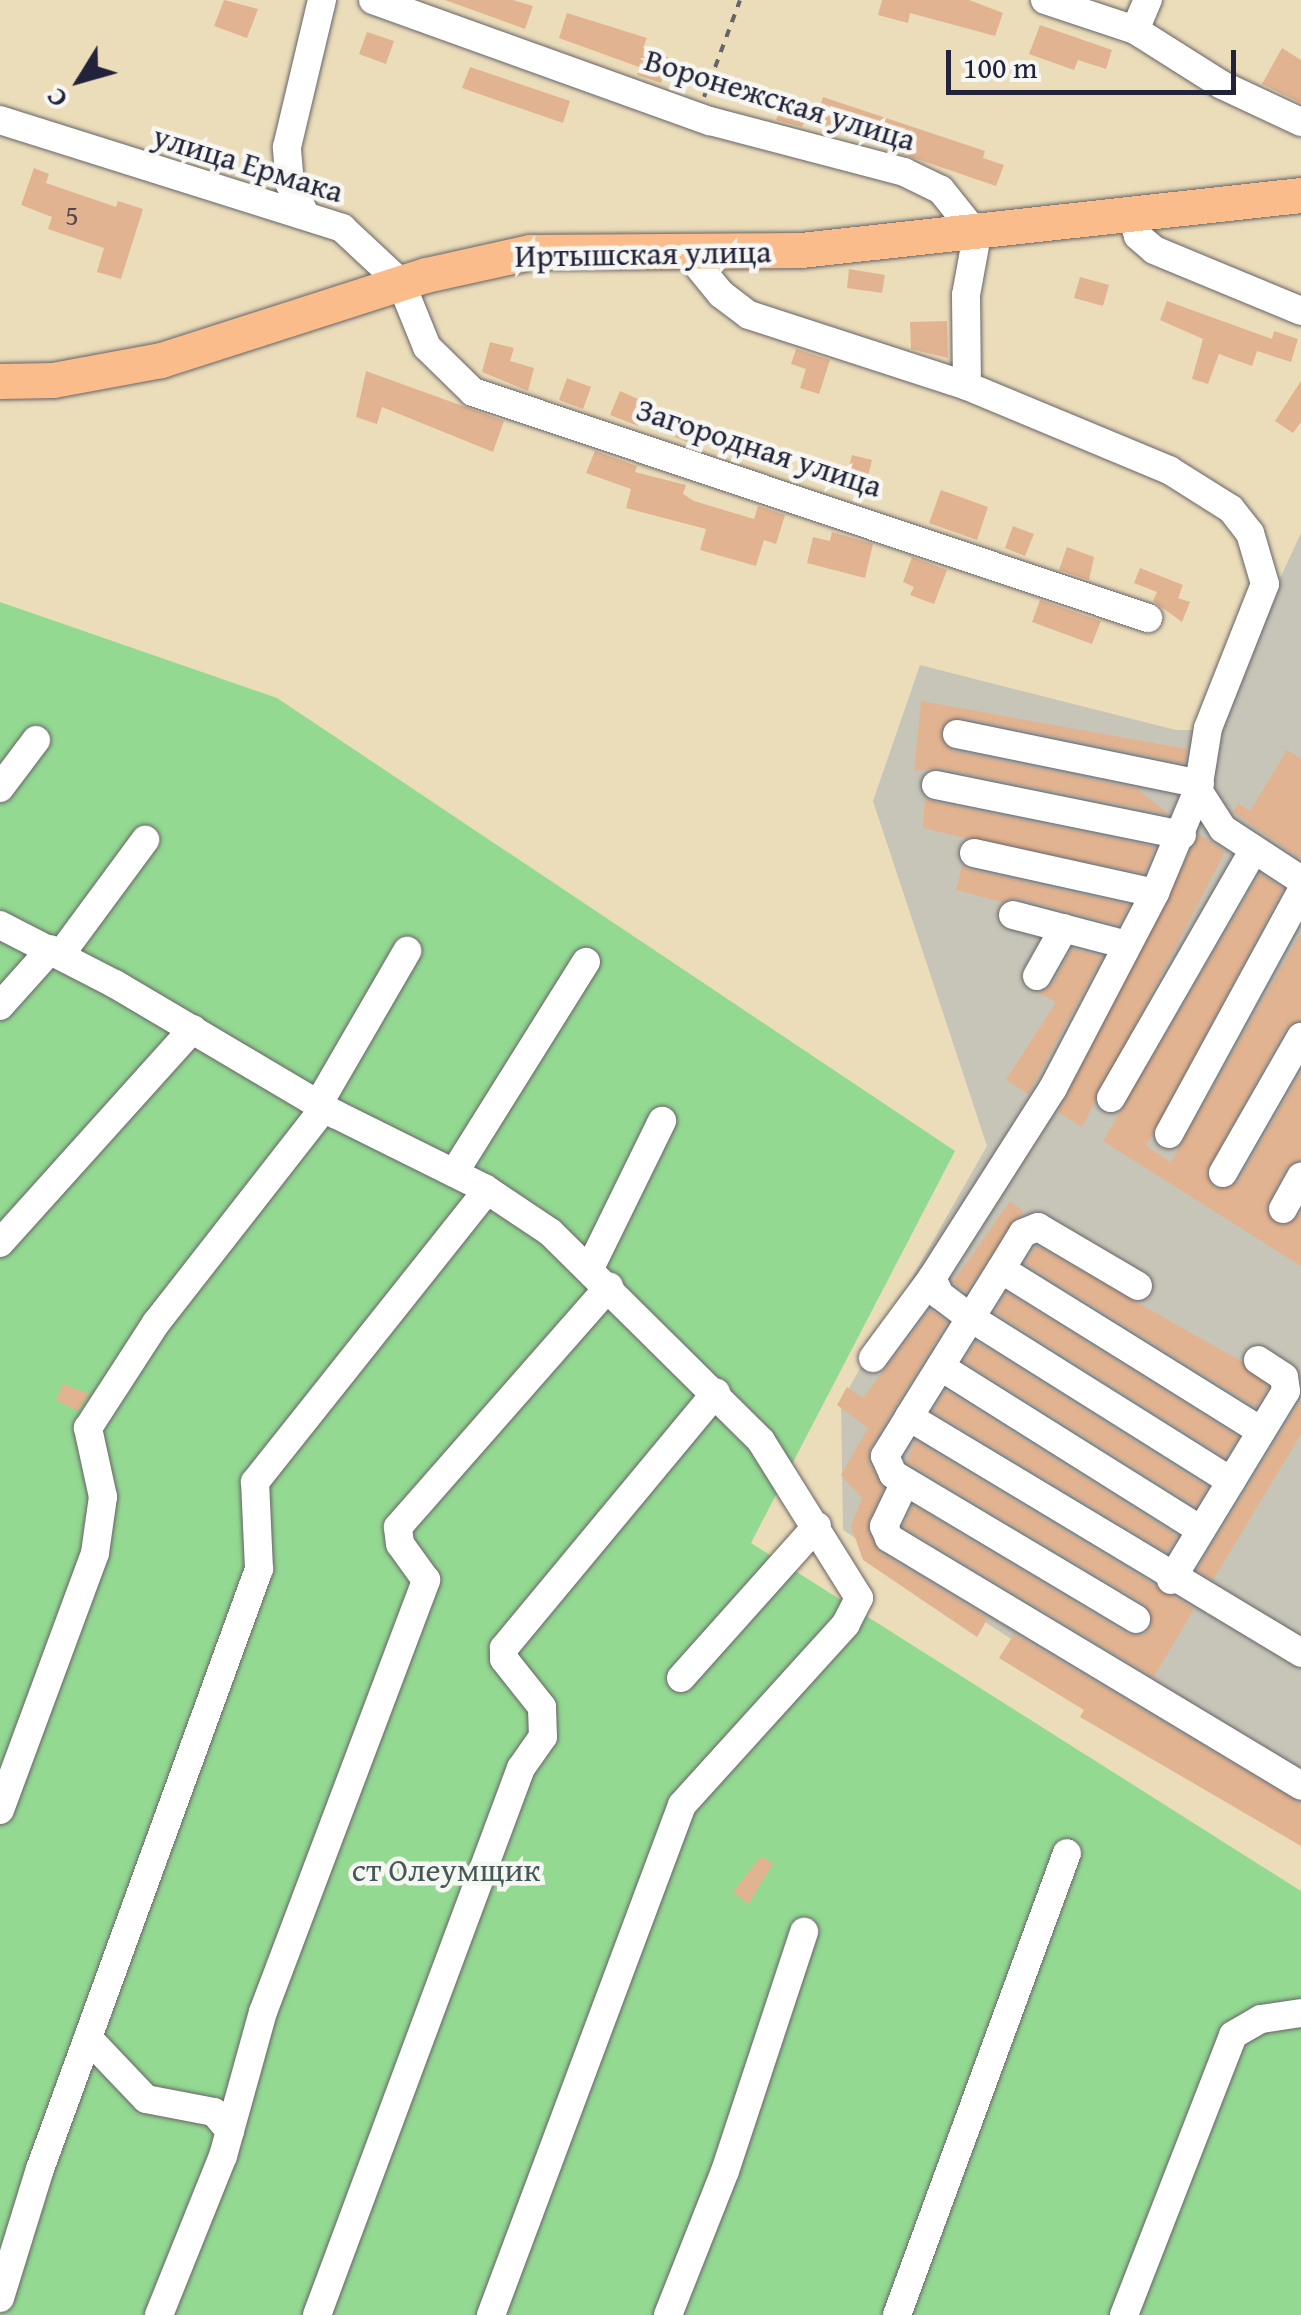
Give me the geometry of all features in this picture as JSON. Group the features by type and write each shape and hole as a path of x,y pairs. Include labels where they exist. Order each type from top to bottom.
{"main road":[{"name":"Иртышская улица","path":"0,381 53,380 143,364 401,283 530,252 801,250 977,235 1301,195"}],"street":[{"path":"304,214 290,184 287,147 322,0"},
{"name":"Воронежская улица","path":"374,0 697,116 904,172 951,197 977,235"},
{"path":"1045,0 1135,30 1222,85 1301,122"},
{"path":"1135,30 1148,0"},
{"name":"улица Ермака","path":"0,120 167,177 304,214 354,237 401,283"},
{"path":"1132,217 1138,236 1154,250 1301,311"},
{"path":"967,386 966,296 977,235"},
{"path":"685,250 721,294 750,315 967,386 1201,484 1250,533 1265,584 1208,728 1199,787 1182,835 1155,892 1053,1088 932,1278 873,1358"},
{"name":"Загородная улица","path":"401,283 427,347 473,392 1148,618"},
{"path":"956,734 1199,787 1223,829 1301,880"},
{"path":"0,788 36,740"},
{"path":"936,785 1182,835"},
{"path":"0,1006 56,952 145,840"},
{"path":"1112,1098 1253,850"},
{"path":"974,853 1155,892"},
{"path":"1169,1134 1301,892"},
{"path":"1013,914 1128,945"},
{"path":"0,925 56,952 322,1105 487,1190 600,1277 775,1458 817,1526 858,1606 682,1805 490,2315"},
{"path":"1037,976 1064,928"},
{"path":"0,1810 94,1553 103,1497 88,1428 156,1322 322,1105 407,951"},
{"path":"454,1173 586,962"},
{"path":"0,1243 193,1029"},
{"path":"1223,1173 1301,1037"},
{"path":"159,2315 230,2130 263,2012 426,1580 400,1544 398,1527 600,1277 662,1122"},
{"path":"1283,1209 1301,1177"},
{"path":"0,2298 88,2038 259,1569 255,1482 487,1190"},
{"path":"1136,1619 905,1482 884,1460 1024,1233 1038,1227 1138,1286"},
{"path":"1001,1269 1262,1430"},
{"path":"932,1278 940,1295 971,1318 1231,1482"},
{"path":"1171,1580 1288,1385 1258,1360"},
{"path":"941,1367 1202,1530"},
{"path":"318,2315 521,1768 542,1737 542,1707 504,1659 504,1648 716,1393"},
{"path":"909,1416 1171,1580 1301,1653"},
{"path":"905,1482 884,1526 890,1538 1301,1786"},
{"path":"681,1678 817,1526"},
{"path":"897,2315 1067,1853"},
{"path":"668,2315 725,2171 804,1932"},
{"path":"1124,2315 1233,2035 1260,2018 1301,2014"},
{"path":"88,2038 146,2099 214,2112 230,2130"}],"path":[{"path":"697,116 740,0"}],"shaded area":[{"path":"1301,533 1301,1827 843,1530 841,1402 987,1146 873,801 920,665 1176,730 1210,730"}],"green space":[{"name":"ст Олеумщик","path":"0,602 277,698 955,1151 751,1543 1301,1891 1301,2315 0,2315"}],"building":[{"path":"224,0 258,9 247,38 214,26"},
{"path":"445,0 513,0 533,6 525,29"},
{"path":"882,0 969,0 1003,13 995,36 910,13 908,23 878,15"},
{"path":"567,13 647,38 643,48 670,58 661,83 637,75 639,67 559,38"},
{"path":"1040,25 1112,50 1106,69 1078,60 1074,70 1029,54"},
{"path":"367,32 394,41 386,64 359,54"},
{"path":"1282,48 1301,60 1301,103 1262,84"},
{"path":"470,67 570,101 563,123 462,88"},
{"path":"823,97 985,151 983,158 1004,165 996,186 814,124"},
{"path":"785,99 809,109 802,127 776,120"},
{"path":"34,168 49,174 46,183 116,207 118,201 143,209 121,279 97,272 104,248 48,229 52,217 21,205"},
{"path":"849,269 885,275 882,293 847,288"},
{"path":"1080,277 1109,285 1103,306 1074,298"},
{"path":"1167,301 1272,339 1274,331 1298,339 1291,362 1257,351 1252,366 1219,354 1208,384 1192,379 1203,339 1160,320"},
{"path":"947,321 948,358 911,349 910,322"},
{"path":"490,342 514,348 510,361 534,368 528,391 482,372"},
{"path":"796,349 830,360 819,394 800,388 806,369 791,364"},
{"path":"366,371 504,421 493,452 382,407 377,424 356,417"},
{"path":"567,378 591,387 583,409 559,400"},
{"path":"1301,381 1301,422 1293,433 1275,421"},
{"path":"620,391 647,403 638,426 610,415"},
{"path":"675,412 711,425 702,448 667,434"},
{"path":"595,451 637,466 635,472 686,485 683,494 694,501 754,519 758,506 785,515 776,544 764,540 756,566 700,550 706,529 626,508 631,489 586,473"},
{"path":"852,455 872,460 863,495 843,490"},
{"path":"941,490 988,507 977,540 929,523"},
{"path":"1013,526 1034,534 1025,556 1005,548"},
{"path":"832,532 873,544 865,578 807,563 813,537 830,541"},
{"path":"1067,547 1094,557 1089,580 1059,570"},
{"path":"912,557 947,570 934,604 910,595 914,587 903,582"},
{"path":"1140,568 1183,585 1178,598 1190,602 1182,622 1153,601 1157,592 1134,583"},
{"path":"1040,600 1101,621 1092,644 1032,622"},
{"path":"921,701 1187,749 1185,763 961,717 940,730 953,751 1137,789 1169,814 939,768 914,771"},
{"path":"1287,750 1301,759 1301,859 1233,812 1238,803 1250,811"},
{"path":"925,798 1155,847 1144,873 966,838 923,828"},
{"path":"1199,834 1225,852 1082,1127 1058,1112"},
{"path":"962,866 1129,905 1119,925 1017,898 1002,902 956,890"},
{"path":"1260,874 1283,889 1146,1146 1171,1162 1301,933 1301,1020 1286,1028 1206,1172 1215,1189 1238,1182 1301,1072 1301,1160 1286,1168 1266,1208 1282,1226 1301,1213 1301,1266 1103,1141"},
{"path":"1072,949 1102,957 1028,1094 1006,1080 1056,1002 1039,993 1052,985"},
{"path":"1010,1201 1023,1211 966,1292 953,1282"},
{"path":"1037,1246 1241,1361 1268,1387 1256,1407 1025,1263"},
{"path":"1007,1293 1238,1437 1225,1457 995,1312"},
{"path":"930,1310 947,1322 870,1448 869,1463 883,1488 867,1526 880,1553 988,1618 977,1637 863,1560 851,1526 862,1498 841,1475 868,1428 837,1405 847,1387 863,1398"},
{"path":"976,1342 1207,1487 1196,1506 964,1361"},
{"path":"63,1384 89,1394 78,1411 56,1400"},
{"path":"946,1391 1177,1536 1167,1552 933,1411"},
{"path":"1301,1400 1301,1434 1213,1580 1197,1570"},
{"path":"915,1441 1194,1609 1154,1677 903,1526 913,1506 1127,1634 1144,1635 1151,1627 1145,1604 907,1462"},
{"path":"1014,1634 1301,1804 1301,1846 1080,1717 1084,1710 999,1658"},
{"path":"761,1856 773,1864 748,1904 733,1892"}]}
